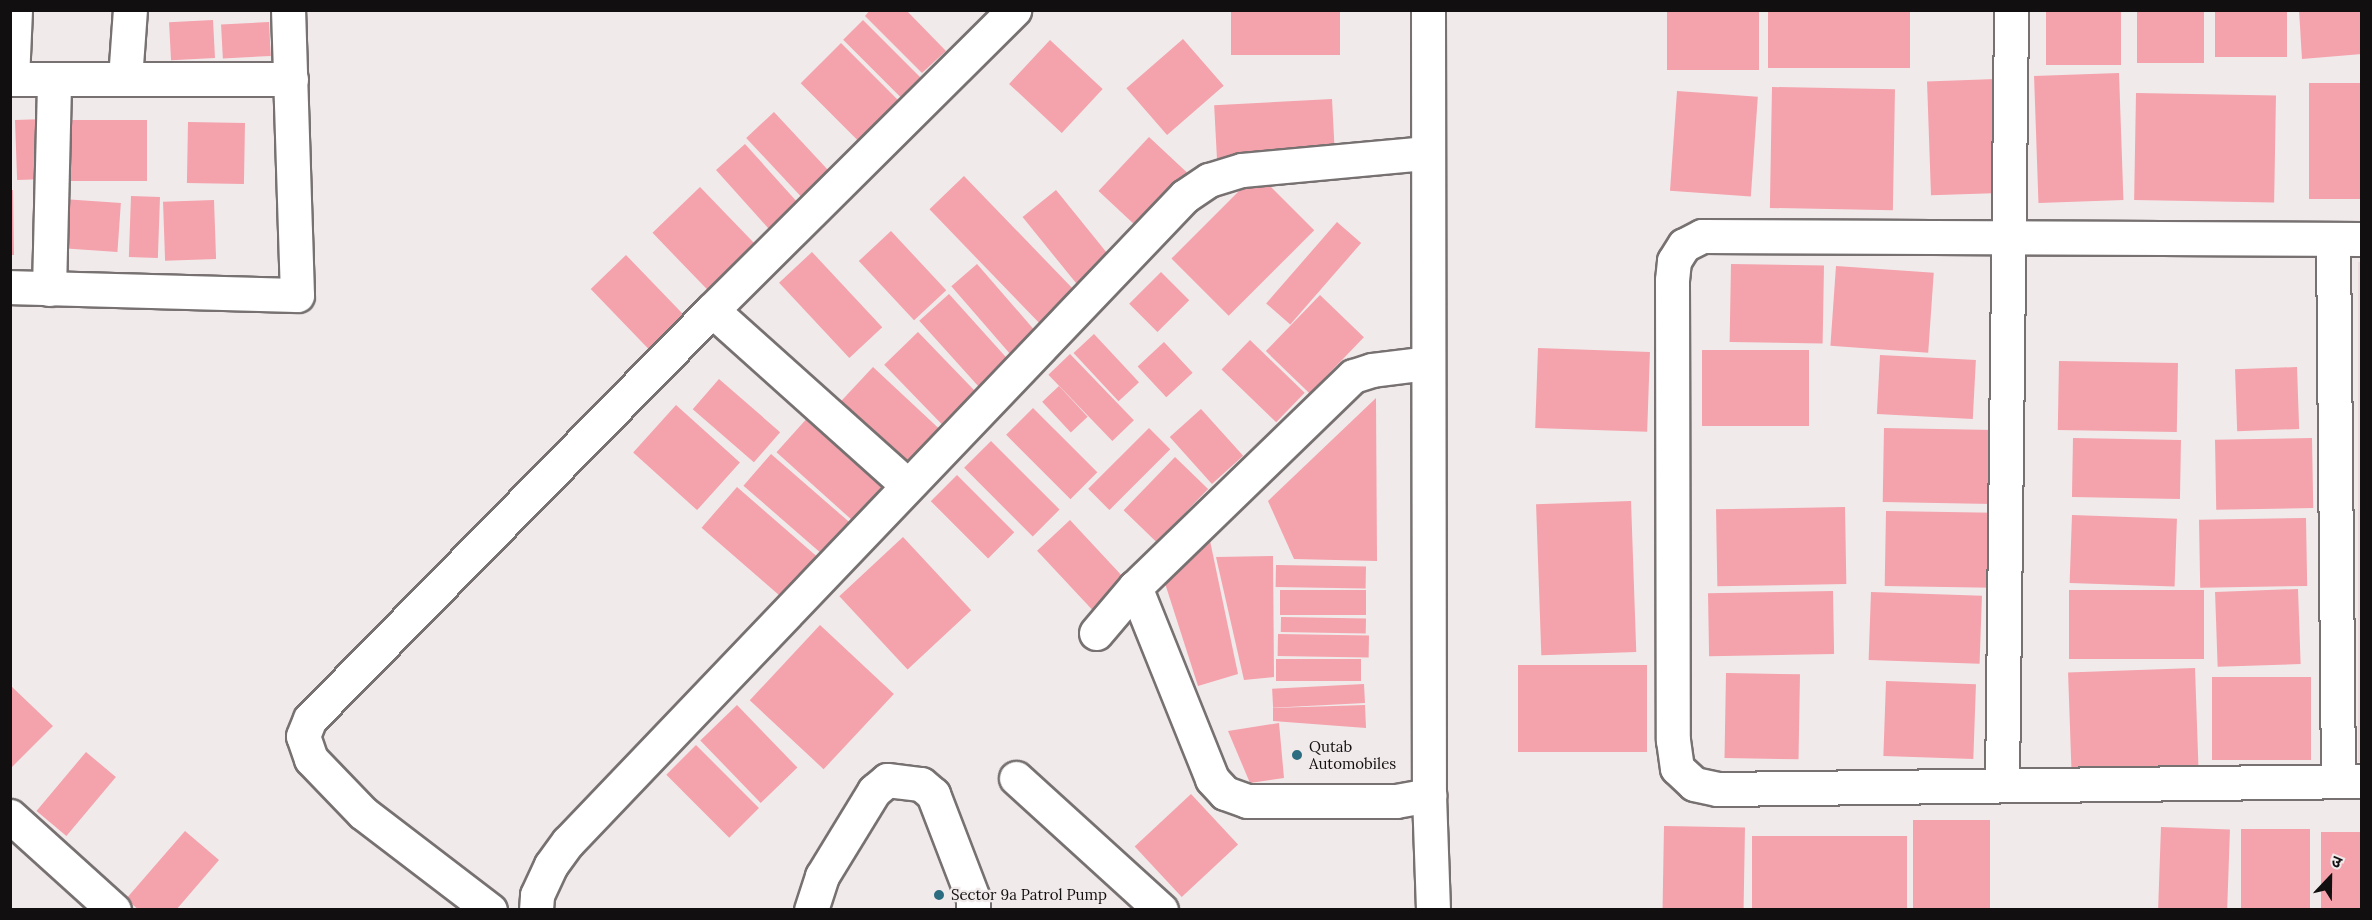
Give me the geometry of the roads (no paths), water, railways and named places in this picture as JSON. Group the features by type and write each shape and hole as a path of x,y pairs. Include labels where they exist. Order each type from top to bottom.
{"street":[{"path":"15,10 11,79 291,79"},
{"path":"125,79 130,10"},
{"path":"10,287 297,295 288,10"},
{"path":"490,909 363,813 311,759 303,736 310,719 712,310 1014,10"},
{"path":"1428,10 1429,795 1433,909"},
{"path":"2002,785 2011,10"},
{"path":"49,288 54,79"},
{"path":"536,909 537,895 546,875 568,842 906,484 1185,196 1209,180 1242,170 1427,153"},
{"path":"1702,236 2008,237 2347,239 2350,781 1718,789 1694,784 1677,768 1673,740 1672,280 1674,261 1684,245 1702,236"},
{"path":"712,310 906,484"},
{"path":"1096,633 1135,587 1353,376 1428,363"},
{"path":"1135,587 1212,779 1225,793 1247,801 1396,801 1429,795"},
{"path":"1016,778 1161,909"},
{"path":"811,909 822,876 874,791 887,780 921,784 933,794 973,898 973,909"},
{"path":"10,816 114,909"}],"place":[{"name":"Qutab Automobiles","path":"1297,755"},
{"name":"Sector 9a Patrol Pump","path":"939,895"}]}
